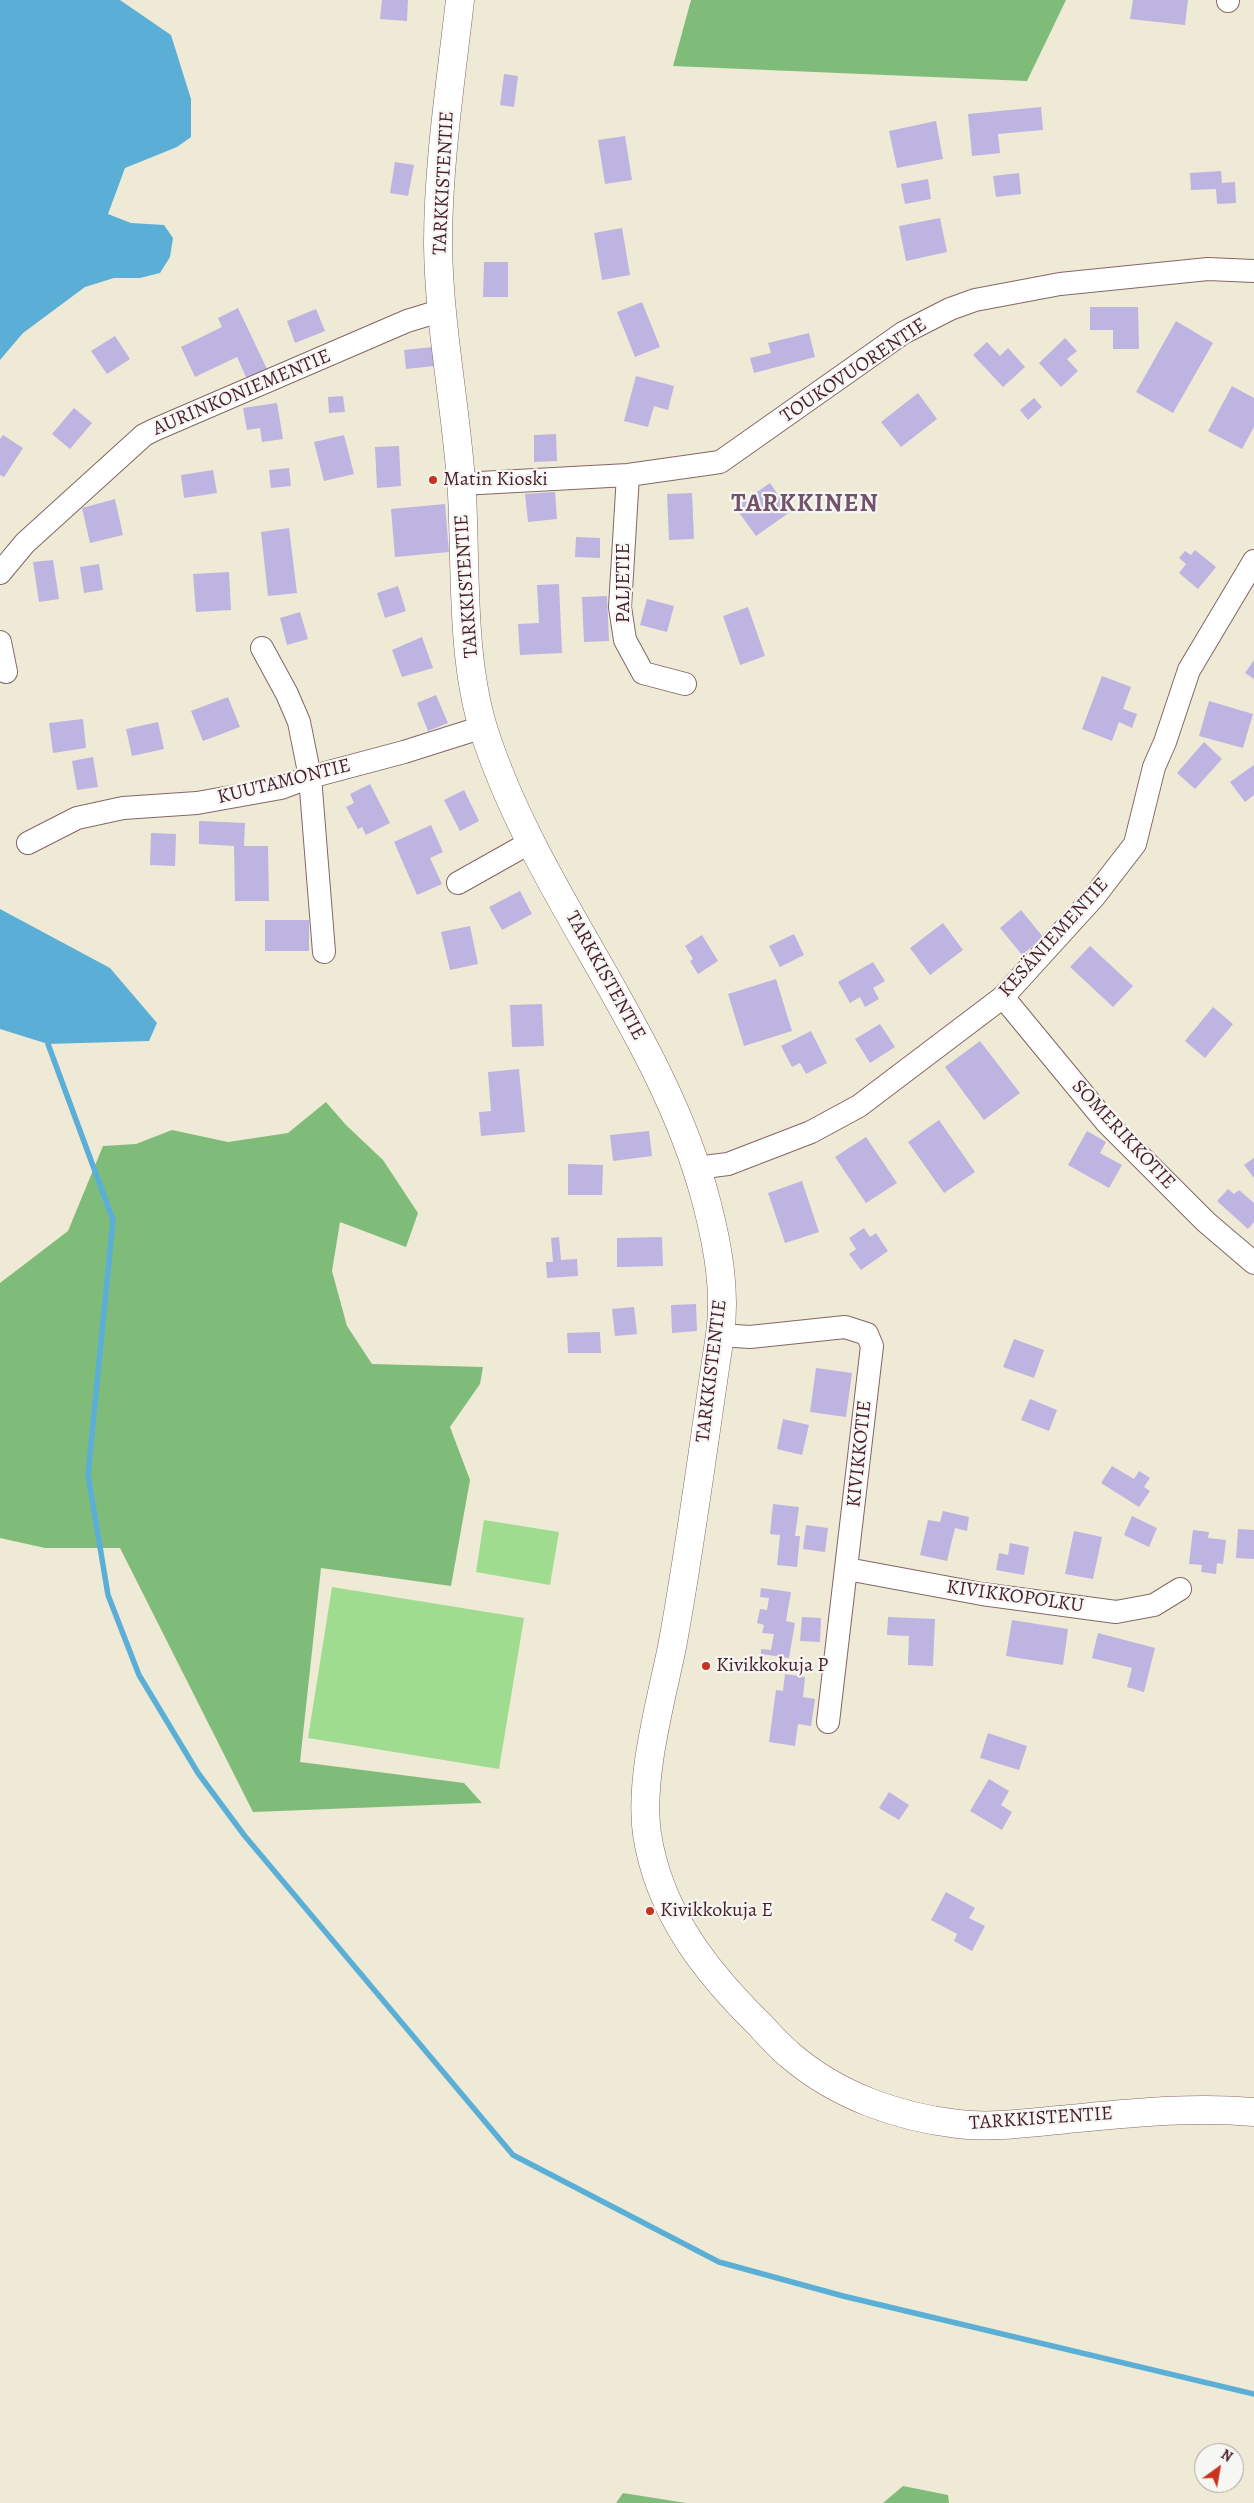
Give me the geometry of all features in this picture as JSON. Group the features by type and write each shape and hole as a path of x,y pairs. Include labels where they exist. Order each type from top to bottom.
{"street":[{"name":"TARKKISTENTIE","path":"460,0 441,175 438,244 442,310 461,484 469,646 483,727 498,768 531,842 647,1051 676,1111 696,1168 715,1236 721,1272 724,1310 672,1646 651,1751 646,1799 647,1833 664,1897 690,1945 729,1995 792,2057 850,2095 898,2113 960,2125 1019,2123 1177,2109 1254,2112"},
{"name":"TOUKOVUORENTIE","path":"461,484 628,475 720,462 903,333 950,309 975,300 1090,281 1208,269 1254,271"},
{"name":"AURINKONIEMENTIE","path":"0,573 25,544 149,432 406,321 442,310"},
{"name":"PALJETIE","path":"628,475 620,607 626,640 643,673 685,684"},
{"name":"KESÄNIEMENTIE","path":"696,1168 737,1160 812,1132 859,1106 1003,997 1094,897 1135,844 1154,767 1165,742 1190,670 1254,562"},
{"path":"0,642 6,672"},
{"path":"262,648 287,694 299,722 310,777 324,952"},
{"name":"KUUTAMONTIE","path":"28,843 77,818 123,808 197,803 281,788 310,777 404,752 483,727"},
{"path":"458,883 531,842"},
{"name":"SOMERIKKOTIE","path":"1003,997 1107,1123 1206,1222 1254,1263"},
{"name":"KIVIKKOTIE","path":"720,1335 750,1337 845,1327 867,1334 872,1346 828,1722"},
{"name":"KIVIKKOPOLKU","path":"847,1569 982,1594 1116,1612 1154,1605 1180,1589"}],"green space":[{"path":"691,0 1066,0 1027,81 673,66"},
{"path":"326,1102 346,1125 383,1160 418,1213 406,1247 340,1222 332,1271 347,1326 372,1364 483,1367 480,1384 450,1427 470,1480 451,1586 321,1568 300,1762 464,1783 482,1803 253,1812 120,1548 45,1548 0,1538 0,1283 68,1231 103,1146 136,1144 172,1130 228,1142 288,1133"},
{"path":"484,1520 559,1532 550,1585 476,1572"},
{"path":"332,1587 524,1618 499,1769 308,1738"},
{"path":"903,2486 948,2495 949,2503 883,2503"},
{"path":"623,2493 686,2503 616,2503"}],"water":[{"path":"0,0 120,0 171,35 191,99 191,137 177,147 125,168 108,214 131,223 164,225 173,238 170,257 160,273 140,278 114,278 85,287 23,333 0,360"},
{"path":"0,909 110,968 157,1023 149,1041 48,1044 0,1029"}],"building":[{"path":"382,0 408,0 407,21 380,19"},
{"path":"1133,0 1188,0 1185,25 1130,19"},
{"path":"504,74 518,76 514,107 500,105"},
{"path":"1041,107 1043,130 998,134 1000,153 972,156 968,114"},
{"path":"936,121 943,159 897,168 889,131"},
{"path":"625,136 632,180 605,184 598,140"},
{"path":"395,162 414,165 408,196 390,193"},
{"path":"1221,171 1222,183 1235,182 1236,203 1217,204 1216,189 1191,190 1190,173"},
{"path":"1019,173 1021,194 996,197 993,176"},
{"path":"928,179 931,199 905,204 901,184"},
{"path":"940,218 947,252 906,261 899,226"},
{"path":"622,228 630,275 602,280 594,233"},
{"path":"484,262 508,262 508,297 483,297"},
{"path":"642,302 660,347 635,357 617,312"},
{"path":"1090,307 1138,307 1139,349 1113,349 1113,330 1090,330"},
{"path":"238,308 267,369 247,379 237,357 195,377 181,347 222,327 218,318"},
{"path":"316,309 325,331 295,343 287,321"},
{"path":"1176,321 1213,343 1173,413 1136,392"},
{"path":"809,333 815,357 754,373 750,358 771,353 768,343"},
{"path":"115,336 130,359 107,374 91,351"},
{"path":"1065,338 1077,351 1067,359 1078,371 1061,387 1039,363"},
{"path":"987,342 1000,356 1008,348 1025,367 1003,387 973,355"},
{"path":"433,347 435,366 406,369 404,350"},
{"path":"636,376 674,386 668,410 654,406 648,427 624,421"},
{"path":"1232,386 1254,398 1254,427 1242,449 1208,431"},
{"path":"918,393 937,419 901,447 881,422"},
{"path":"343,396 345,412 329,413 328,397"},
{"path":"1034,398 1042,407 1028,420 1020,410"},
{"path":"277,403 283,439 262,442 260,428 247,430 243,408"},
{"path":"74,408 92,423 70,449 52,434"},
{"path":"556,434 557,461 534,462 534,435"},
{"path":"3,435 23,448 4,477 0,475 0,439"},
{"path":"344,435 354,474 324,481 314,442"},
{"path":"399,446 401,486 377,488 375,447"},
{"path":"289,468 291,486 271,488 269,470"},
{"path":"213,470 217,493 184,498 181,475"},
{"path":"770,483 790,512 756,536 735,507"},
{"path":"555,492 557,519 528,522 525,494"},
{"path":"692,493 694,539 669,540 667,494"},
{"path":"115,499 123,535 90,543 82,508"},
{"path":"445,504 449,552 395,557 391,509"},
{"path":"289,528 297,593 268,596 261,532"},
{"path":"576,537 600,538 600,558 575,557"},
{"path":"1195,550 1216,567 1198,589 1179,573 1186,564 1179,558 1185,551 1191,555"},
{"path":"53,560 59,599 39,602 33,562"},
{"path":"99,564 103,590 84,593 80,567"},
{"path":"229,572 231,610 196,612 193,574"},
{"path":"559,584 562,653 520,655 518,624 539,623 537,585"},
{"path":"398,586 406,611 385,618 377,593"},
{"path":"607,596 609,641 584,642 582,597"},
{"path":"647,599 674,606 667,632 640,625"},
{"path":"748,607 765,656 740,665 723,616"},
{"path":"300,612 308,639 287,645 280,618"},
{"path":"422,637 433,668 402,677 392,650"},
{"path":"1254,660 1254,679 1245,673"},
{"path":"1102,676 1131,687 1123,709 1137,714 1132,728 1119,722 1112,741 1082,729"},
{"path":"436,695 448,723 428,731 417,703"},
{"path":"228,697 240,727 203,741 191,711"},
{"path":"1209,701 1253,714 1243,748 1199,736"},
{"path":"83,719 86,748 53,753 49,723"},
{"path":"158,722 164,749 132,756 126,729"},
{"path":"1204,742 1222,759 1195,789 1177,773"},
{"path":"93,757 98,787 77,790 72,761"},
{"path":"1254,765 1254,795 1245,802 1230,782"},
{"path":"370,784 390,823 366,835 362,827 358,829 346,807 354,803 350,794"},
{"path":"464,790 479,821 460,831 444,800"},
{"path":"199,821 245,823 244,846 268,846 269,901 235,901 234,846 199,844"},
{"path":"431,825 443,852 430,858 442,884 417,895 394,842"},
{"path":"151,833 176,834 175,866 150,865"},
{"path":"520,891 532,914 502,930 489,907"},
{"path":"1021,910 1043,937 1022,955 1000,928"},
{"path":"265,920 309,920 309,951 265,951"},
{"path":"943,923 963,950 930,975 910,948"},
{"path":"470,926 478,964 450,970 441,932"},
{"path":"794,934 804,955 780,967 769,946"},
{"path":"702,935 718,961 698,974 690,961 693,959 685,946"},
{"path":"1090,946 1133,986 1113,1007 1070,967"},
{"path":"873,962 885,981 873,988 879,999 865,1007 860,997 850,1003 838,982"},
{"path":"776,979 792,1031 744,1046 728,994"},
{"path":"542,1004 544,1046 512,1047 510,1005"},
{"path":"1213,1007 1233,1024 1205,1058 1185,1041"},
{"path":"880,1024 895,1047 870,1063 855,1039"},
{"path":"811,1031 827,1063 806,1074 800,1063 792,1067 781,1046"},
{"path":"980,1041 1020,1093 984,1120 945,1067"},
{"path":"519,1069 525,1132 481,1136 479,1112 491,1111 488,1072"},
{"path":"939,1120 975,1172 944,1193 908,1142"},
{"path":"649,1131 652,1156 613,1161 610,1135"},
{"path":"1087,1131 1106,1142 1100,1153 1122,1165 1109,1188 1068,1165"},
{"path":"866,1137 897,1183 866,1203 835,1157"},
{"path":"1254,1158 1254,1178 1244,1165"},
{"path":"568,1164 603,1165 602,1195 568,1195"},
{"path":"802,1181 819,1232 785,1243 768,1193"},
{"path":"1228,1189 1234,1194 1239,1190 1254,1203 1254,1222 1248,1229 1217,1201"},
{"path":"864,1228 870,1237 876,1233 888,1251 861,1270 849,1254 856,1249 849,1238"},
{"path":"559,1237 561,1260 577,1259 578,1276 547,1278 546,1262 553,1262 551,1238"},
{"path":"662,1237 663,1266 617,1267 617,1238"},
{"path":"696,1304 697,1331 672,1333 671,1305"},
{"path":"634,1307 637,1334 615,1336 612,1309"},
{"path":"600,1332 601,1353 568,1353 567,1333"},
{"path":"1014,1339 1044,1350 1034,1378 1003,1367"},
{"path":"816,1368 852,1373 846,1417 810,1412"},
{"path":"1030,1399 1057,1410 1049,1431 1021,1420"},
{"path":"783,1419 809,1425 802,1455 777,1449"},
{"path":"1112,1466 1134,1479 1139,1471 1150,1478 1144,1487 1150,1491 1139,1507 1101,1483"},
{"path":"773,1504 799,1507 795,1536 800,1536 797,1567 777,1565 780,1535 770,1534"},
{"path":"943,1511 969,1517 967,1531 955,1528 947,1561 920,1555 928,1520 940,1522"},
{"path":"1132,1516 1157,1528 1149,1547 1124,1535"},
{"path":"806,1525 828,1528 825,1552 803,1549"},
{"path":"1238,1529 1254,1530 1254,1559 1236,1558"},
{"path":"1193,1530 1209,1532 1208,1538 1226,1540 1223,1564 1217,1563 1216,1574 1201,1572 1202,1565 1189,1564"},
{"path":"1074,1531 1102,1537 1093,1579 1065,1574"},
{"path":"1010,1543 1029,1547 1024,1575 996,1570 999,1553 1008,1555"},
{"path":"761,1588 791,1592 786,1621 795,1623 789,1658 761,1654 761,1649 771,1650 774,1634 762,1633 764,1625 757,1623 760,1609 767,1610 769,1598 760,1597"},
{"path":"802,1617 821,1618 820,1642 800,1641"},
{"path":"888,1617 935,1619 933,1666 908,1665 909,1636 887,1635"},
{"path":"1012,1620 1068,1629 1063,1665 1006,1656"},
{"path":"1098,1633 1155,1648 1144,1692 1127,1687 1132,1668 1092,1658"},
{"path":"785,1674 805,1677 803,1697 815,1699 811,1726 798,1724 795,1746 769,1742 776,1690 783,1691"},
{"path":"988,1733 1027,1746 1019,1770 980,1758"},
{"path":"989,1779 1009,1791 1001,1805 1012,1812 1002,1830 970,1811"},
{"path":"889,1792 909,1805 899,1820 879,1808"},
{"path":"946,1892 975,1908 969,1918 985,1926 972,1951 954,1941 957,1934 931,1920"}],"waterway":[{"path":"48,1044 113,1220 88,1475 108,1595 139,1675 198,1773 244,1835 513,2155 719,2262 843,2296 1254,2394"}],"place":[{"name":"Matin Kioski","path":"433,480"},
{"name":"Kivikkokuja P","path":"706,1666"},
{"name":"Kivikkokuja E","path":"650,1911"}],"district":[{"name":"TARKKINEN","path":"805,505"}]}
